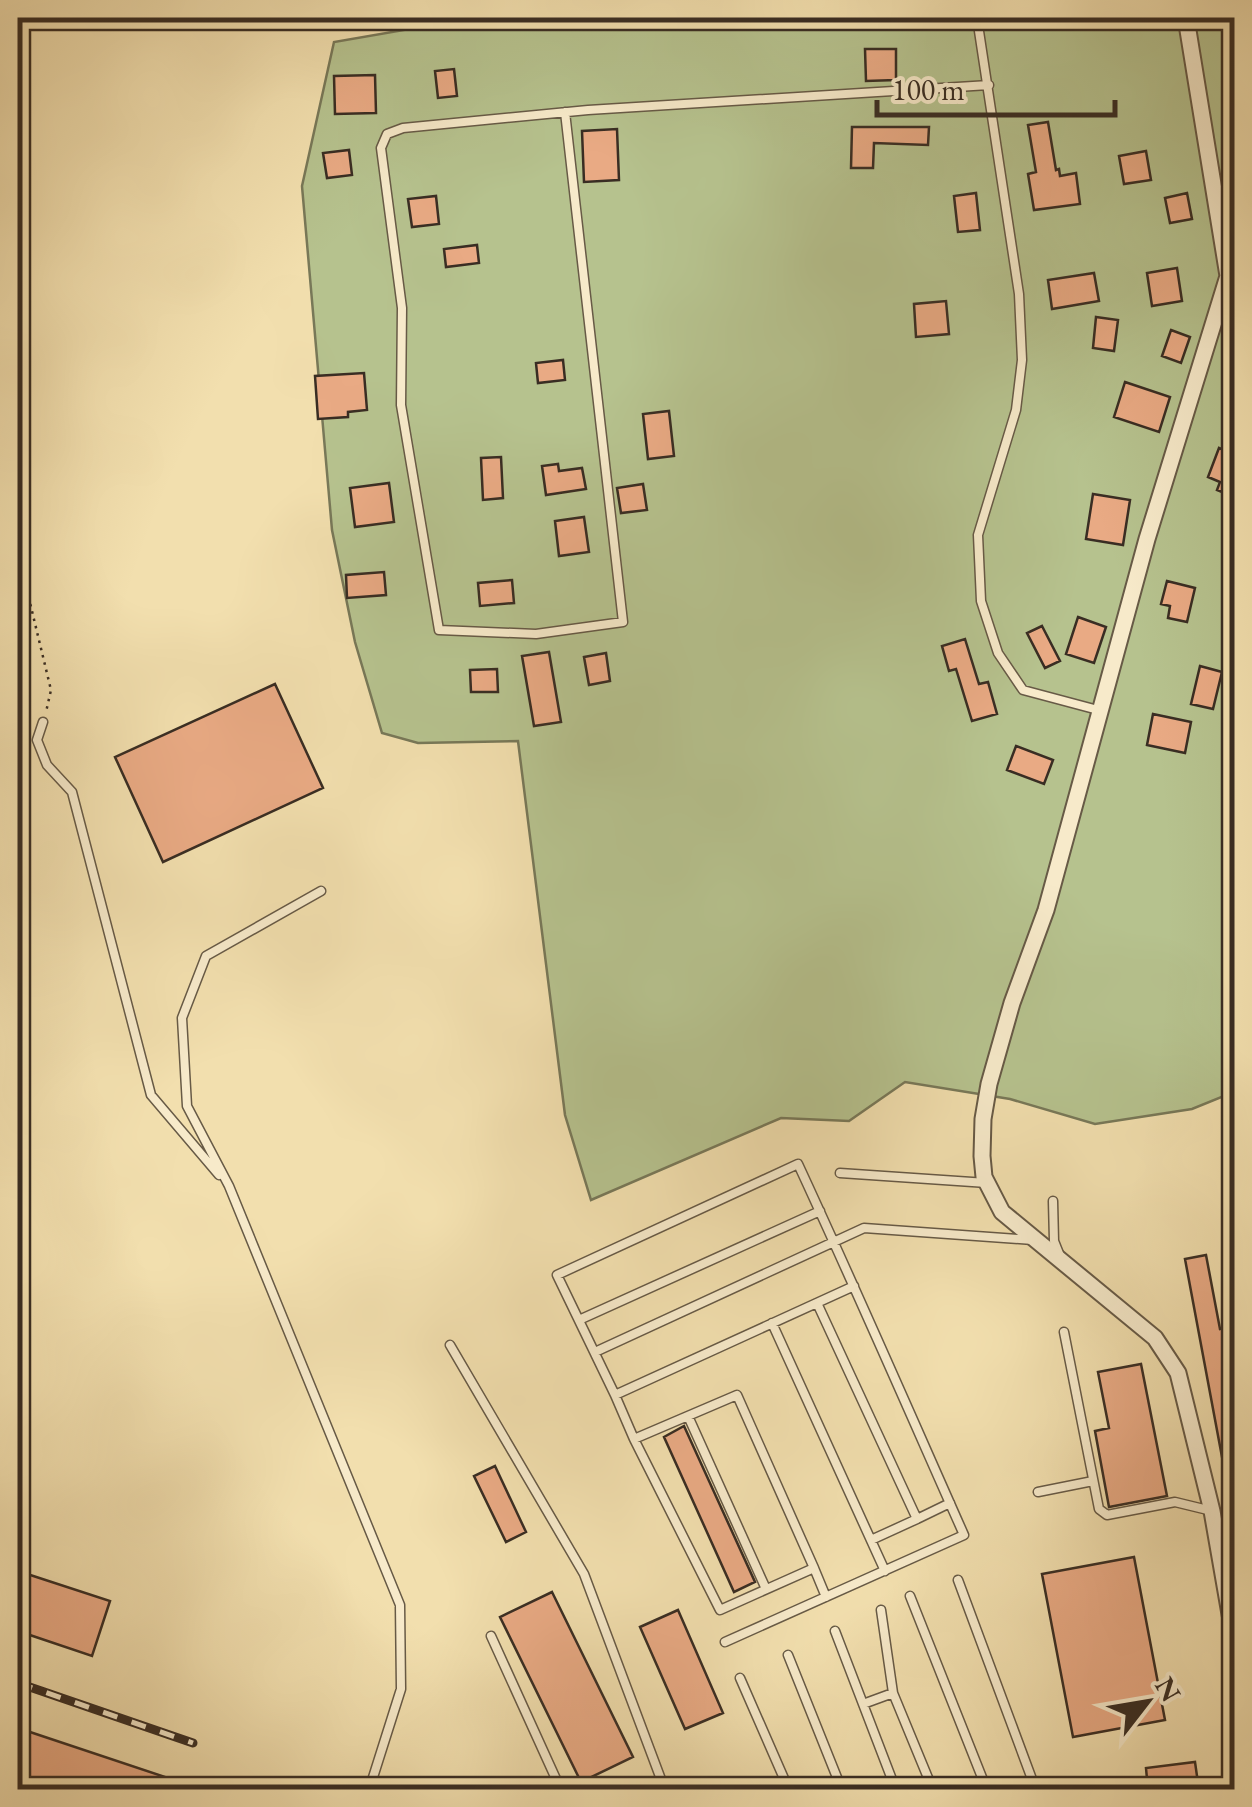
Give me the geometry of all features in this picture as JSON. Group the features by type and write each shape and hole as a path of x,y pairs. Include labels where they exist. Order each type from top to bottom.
{"street":[{"path":"1186,18 1228,276 1098,710 1046,910 1012,1003 989,1084 982,1156 987,1182 1002,1212 1156,1338 1178,1373 1212,1510 1234,1637"}],"lane":[{"path":"978,18 1019,294 1022,360 1016,410 978,535 982,601 998,653 1023,690 1098,710"},
{"path":"565,112 623,622 536,634 439,630 401,405 402,308 380,148 387,134 403,128 565,112 989,84"},
{"path":"43,722 37,740 47,765 72,792 151,1095 229,1186"},
{"path":"321,891 206,956 182,1018 187,1106 229,1186 400,1605 401,1689 369,1790"},
{"path":"725,1642 964,1535 798,1164 558,1274 634,1439 720,1610 814,1568"},
{"path":"840,1173 987,1182"},
{"path":"1053,1201 1054,1241 1062,1260"},
{"path":"579,1320 820,1212"},
{"path":"595,1352 864,1228 1037,1240"},
{"path":"616,1395 854,1286"},
{"path":"817,1303 917,1519"},
{"path":"772,1323 885,1570"},
{"path":"1064,1332 1099,1509 1107,1515 1174,1502 1212,1510"},
{"path":"450,1345 584,1574 665,1790"},
{"path":"634,1439 736,1395 826,1597"},
{"path":"688,1416 766,1590"},
{"path":"1038,1492 1093,1481"},
{"path":"871,1540 950,1503"},
{"path":"958,1580 1036,1790"},
{"path":"910,1596 987,1790"},
{"path":"881,1610 893,1693 933,1790"},
{"path":"835,1631 896,1790"},
{"path":"491,1636 561,1790"},
{"path":"788,1654 842,1790"},
{"path":"740,1678 788,1790"},
{"path":"863,1704 893,1693"}],"path":[{"path":"18,553 52,690 43,722"}],"green space":[{"path":"473,18 1234,18 1234,1092 1192,1109 1095,1124 1010,1099 905,1082 849,1121 781,1118 591,1200 565,1115 518,741 418,743 382,733 355,642 332,530 302,186 334,42"}],"building":[{"path":"865,49 896,49 896,80 866,81"},
{"path":"454,69 457,96 438,98 435,71"},
{"path":"375,75 376,113 335,114 334,76"},
{"path":"1048,122 1056,170 1059,169 1060,176 1076,173 1080,204 1034,210 1028,174 1036,172 1028,125"},
{"path":"852,127 929,127 928,145 874,143 873,168 851,168"},
{"path":"617,129 619,180 584,182 582,131"},
{"path":"349,150 352,175 327,178 323,153"},
{"path":"1146,151 1151,180 1124,184 1119,156"},
{"path":"976,193 980,230 958,232 954,196"},
{"path":"1187,193 1192,219 1170,223 1165,198"},
{"path":"436,196 439,224 412,227 408,199"},
{"path":"477,245 479,263 446,267 444,249"},
{"path":"1177,268 1182,301 1152,306 1147,273"},
{"path":"1094,273 1099,301 1052,309 1048,280"},
{"path":"946,301 949,334 916,337 914,304"},
{"path":"1096,317 1118,320 1114,351 1093,348"},
{"path":"1171,330 1190,337 1181,363 1162,356"},
{"path":"563,360 565,380 538,383 536,363"},
{"path":"364,373 367,410 348,412 348,417 318,419 315,376"},
{"path":"1125,382 1170,397 1159,432 1114,417"},
{"path":"669,411 674,456 648,459 643,414"},
{"path":"1219,448 1234,454 1230,495 1217,490 1220,482 1208,477"},
{"path":"501,457 503,498 483,500 481,458"},
{"path":"558,464 559,471 582,468 586,489 546,495 542,466"},
{"path":"389,483 394,522 355,527 350,488"},
{"path":"643,484 647,510 621,513 617,488"},
{"path":"1093,494 1130,500 1123,545 1086,539"},
{"path":"584,517 589,552 559,556 555,521"},
{"path":"384,572 386,595 347,598 346,575"},
{"path":"512,580 514,603 480,606 478,583"},
{"path":"1167,581 1195,588 1187,622 1168,618 1170,606 1161,604"},
{"path":"1078,617 1106,627 1094,663 1066,654"},
{"path":"1042,626 1060,661 1045,668 1027,633"},
{"path":"965,639 979,684 988,682 997,714 972,721 956,669 949,671 942,646"},
{"path":"549,652 561,722 534,726 522,656"},
{"path":"606,653 610,681 589,685 584,657"},
{"path":"1200,666 1222,672 1213,709 1191,704"},
{"path":"497,669 498,692 471,692 470,670"},
{"path":"275,684 323,788 163,862 115,757"},
{"path":"1153,714 1191,722 1185,753 1147,745"},
{"path":"1016,746 1053,760 1044,784 1007,770"},
{"path":"1206,1255 1220,1329 1234,1326 1234,1488 1228,1489 1185,1259"},
{"path":"1141,1364 1167,1496 1109,1507 1095,1431 1109,1428 1098,1372"},
{"path":"684,1426 755,1582 734,1592 664,1437"},
{"path":"495,1466 526,1532 506,1542 474,1476"},
{"path":"1134,1557 1165,1720 1073,1737 1042,1574"},
{"path":"18,1571 110,1601 92,1656 18,1631"},
{"path":"552,1592 633,1757 581,1782 500,1617"},
{"path":"678,1610 723,1713 685,1729 640,1627"},
{"path":"18,1728 195,1787 194,1790 18,1790"},
{"path":"1195,1762 1199,1790 1148,1790 1146,1768"}],"railway":[{"path":"18,1683 193,1743"}]}
